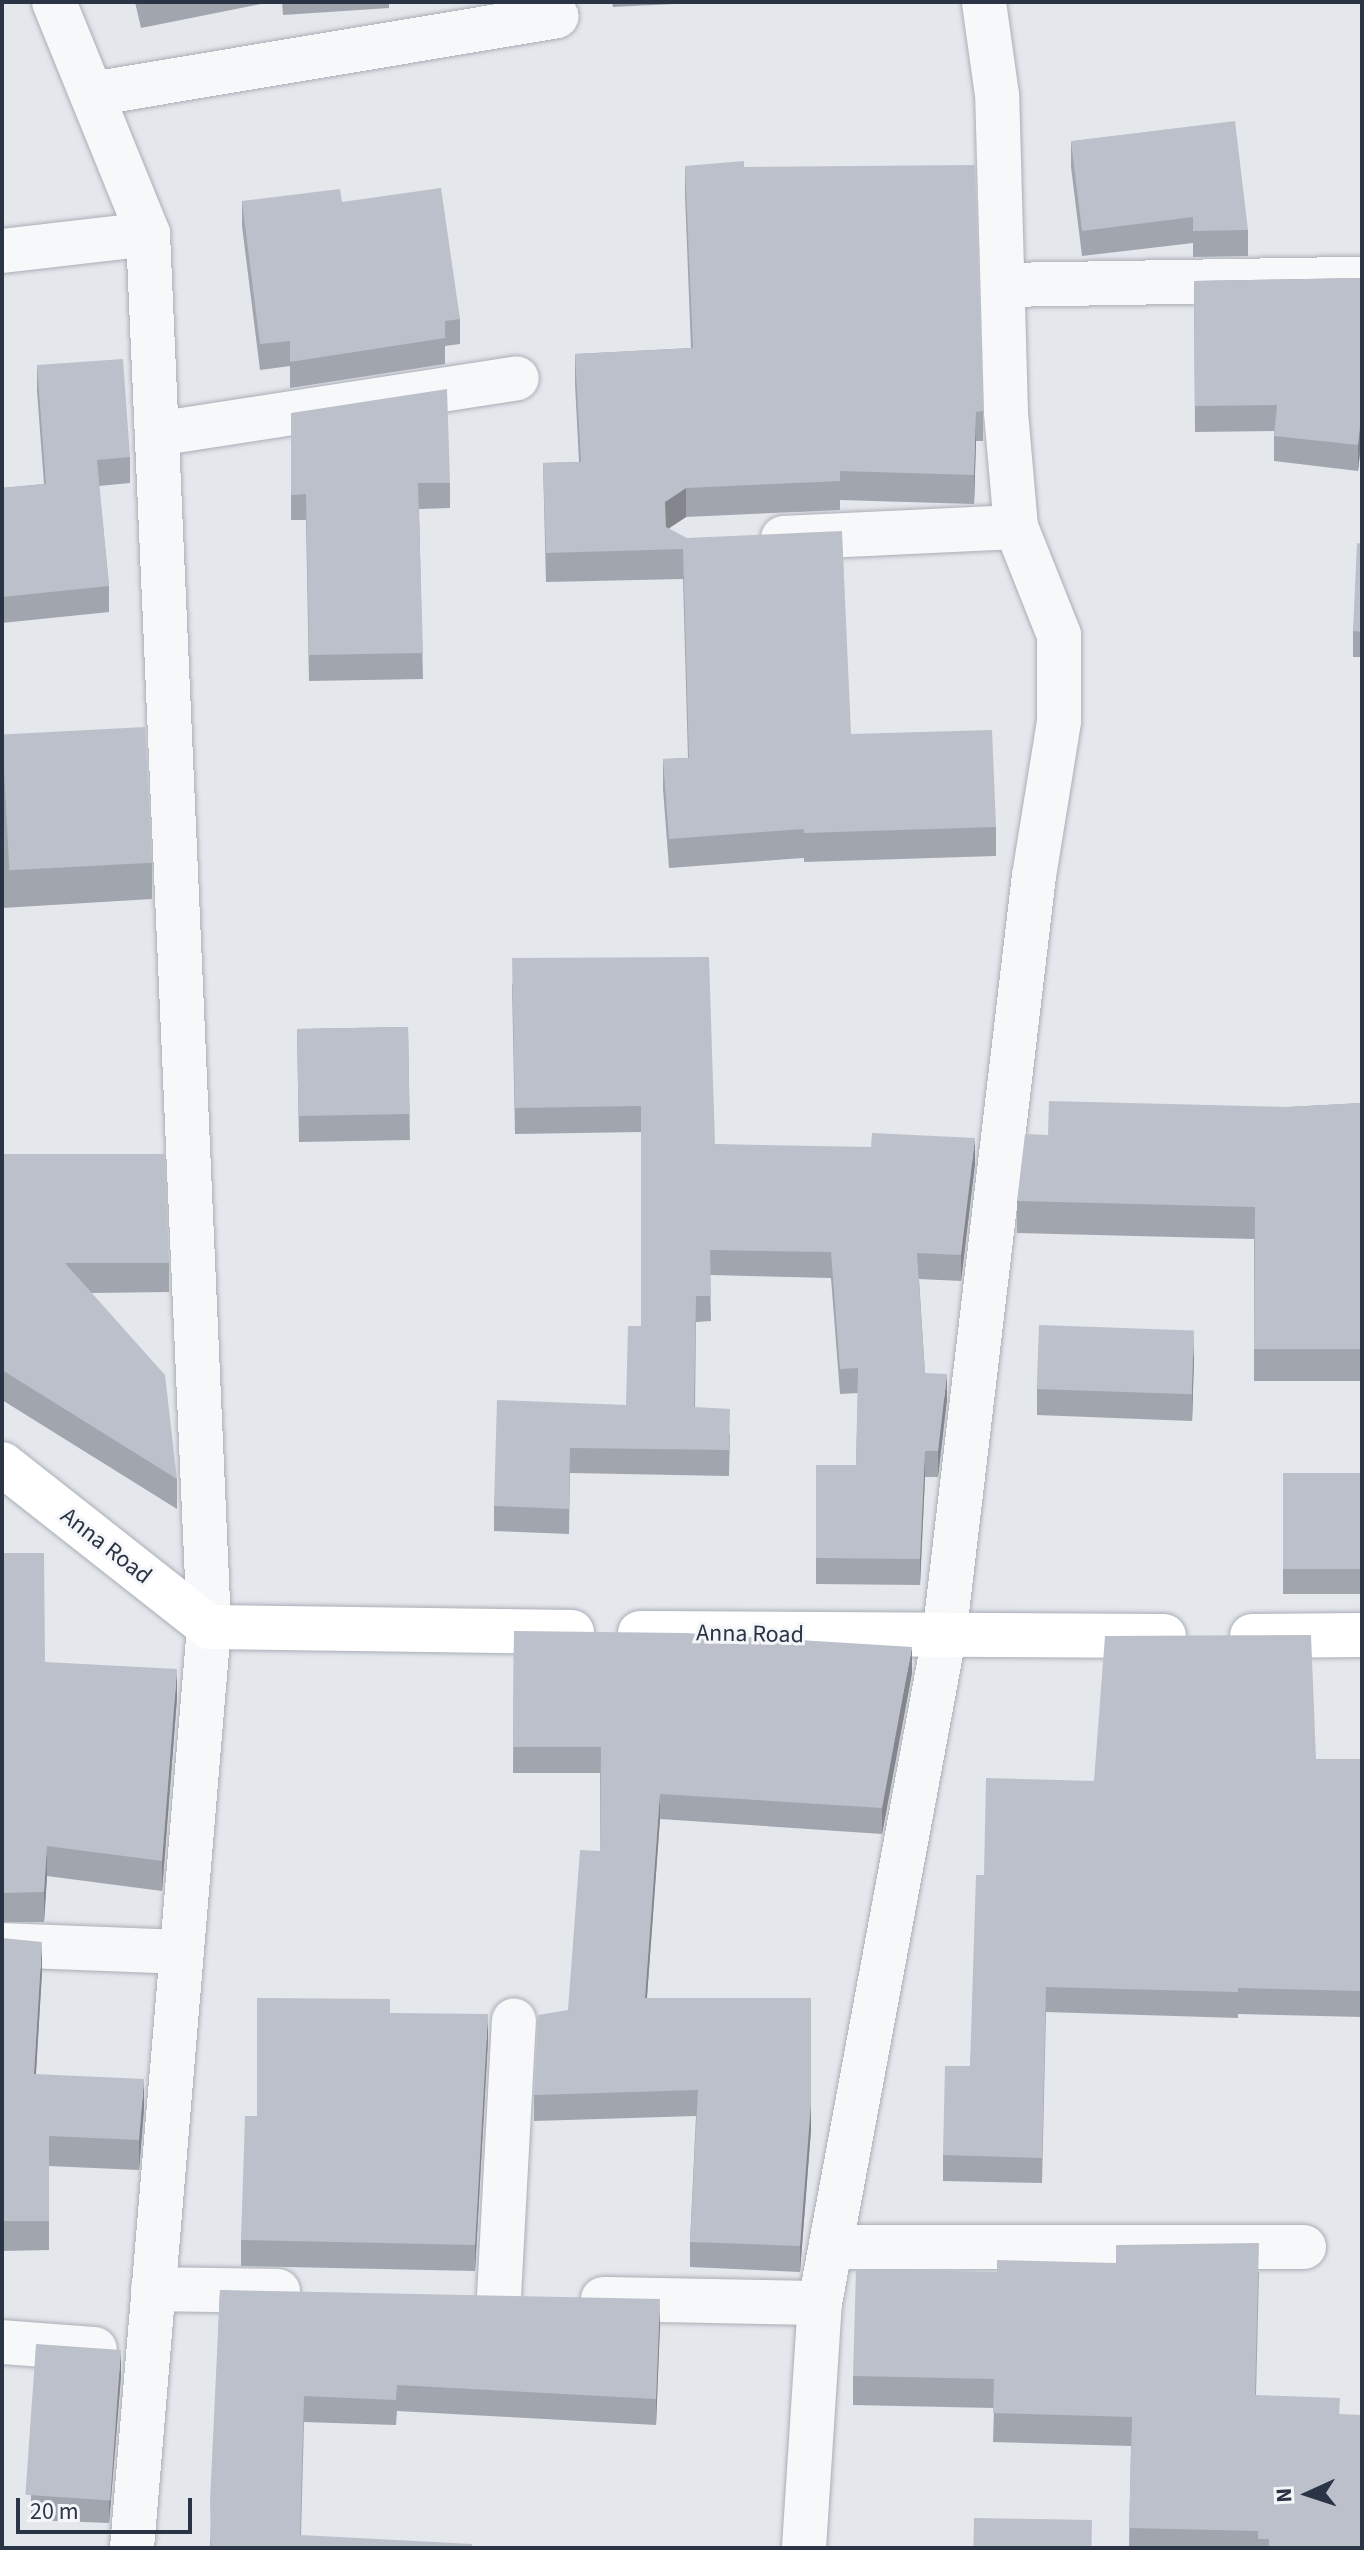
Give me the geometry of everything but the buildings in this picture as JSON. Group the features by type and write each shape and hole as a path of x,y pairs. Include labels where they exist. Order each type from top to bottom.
{"street":[{"path":"54,2 148,234 209,1627 132,2548"},
{"path":"804,2548 820,2303 944,1637 1034,876 1059,721 1059,635 1016,527 997,95 984,2"},
{"path":"92,94 557,16"},
{"path":"2,251 148,234"},
{"path":"1003,285 1362,279"},
{"path":"157,434 517,378"},
{"path":"734,540 1016,527"},
{"name":"Anna Road","path":"2,1464 209,1627 944,1637 1362,1635"},
{"path":"2,1945 181,1952"},
{"path":"499,2296 514,2020"},
{"path":"831,2247 1304,2247"},
{"path":"153,2289 326,2293"},
{"path":"452,2295 820,2303"},
{"path":"2,2342 149,2353"}]}
